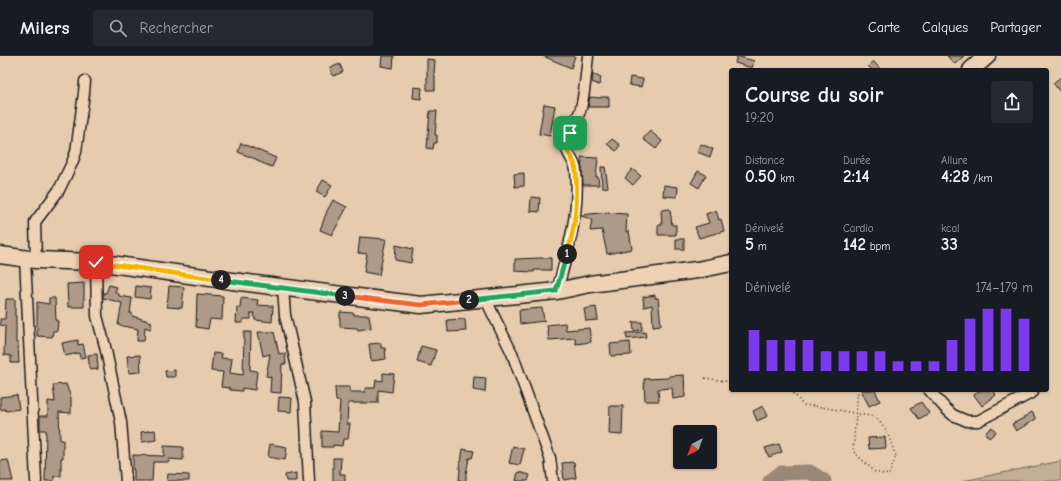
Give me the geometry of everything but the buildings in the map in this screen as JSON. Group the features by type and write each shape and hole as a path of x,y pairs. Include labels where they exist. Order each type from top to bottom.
{"main road":[{"path":"973,68 987,56"},
{"path":"0,255 30,259 96,262 421,305 556,291 590,284 697,270 729,263"}],"street":[{"path":"556,291 569,246 576,199 576,169 567,151 566,143 581,108 588,56"},
{"path":"36,481 30,259 34,222 59,190 76,152 85,81"},
{"path":"96,262 97,316 121,422 126,481"},
{"path":"284,288 285,314 305,402 309,481"},
{"path":"485,298 512,353 550,458 553,481"},
{"path":"931,392 953,415 968,421 978,421 1033,392"}],"path":[{"path":"705,378 729,382"},
{"path":"793,392 803,405 827,407 857,414 876,417 887,432 896,456 889,475 875,472 853,451 857,414 858,392"}],"shaded area":[{"path":"1061,461 1061,481 963,481"}],"waterway":[{"path":"770,481 781,473 810,472 824,481"}],"route":[{"path":"96,262 232,282 421,305 556,291 574,224 576,169 567,151 566,143 570,133"}]}
